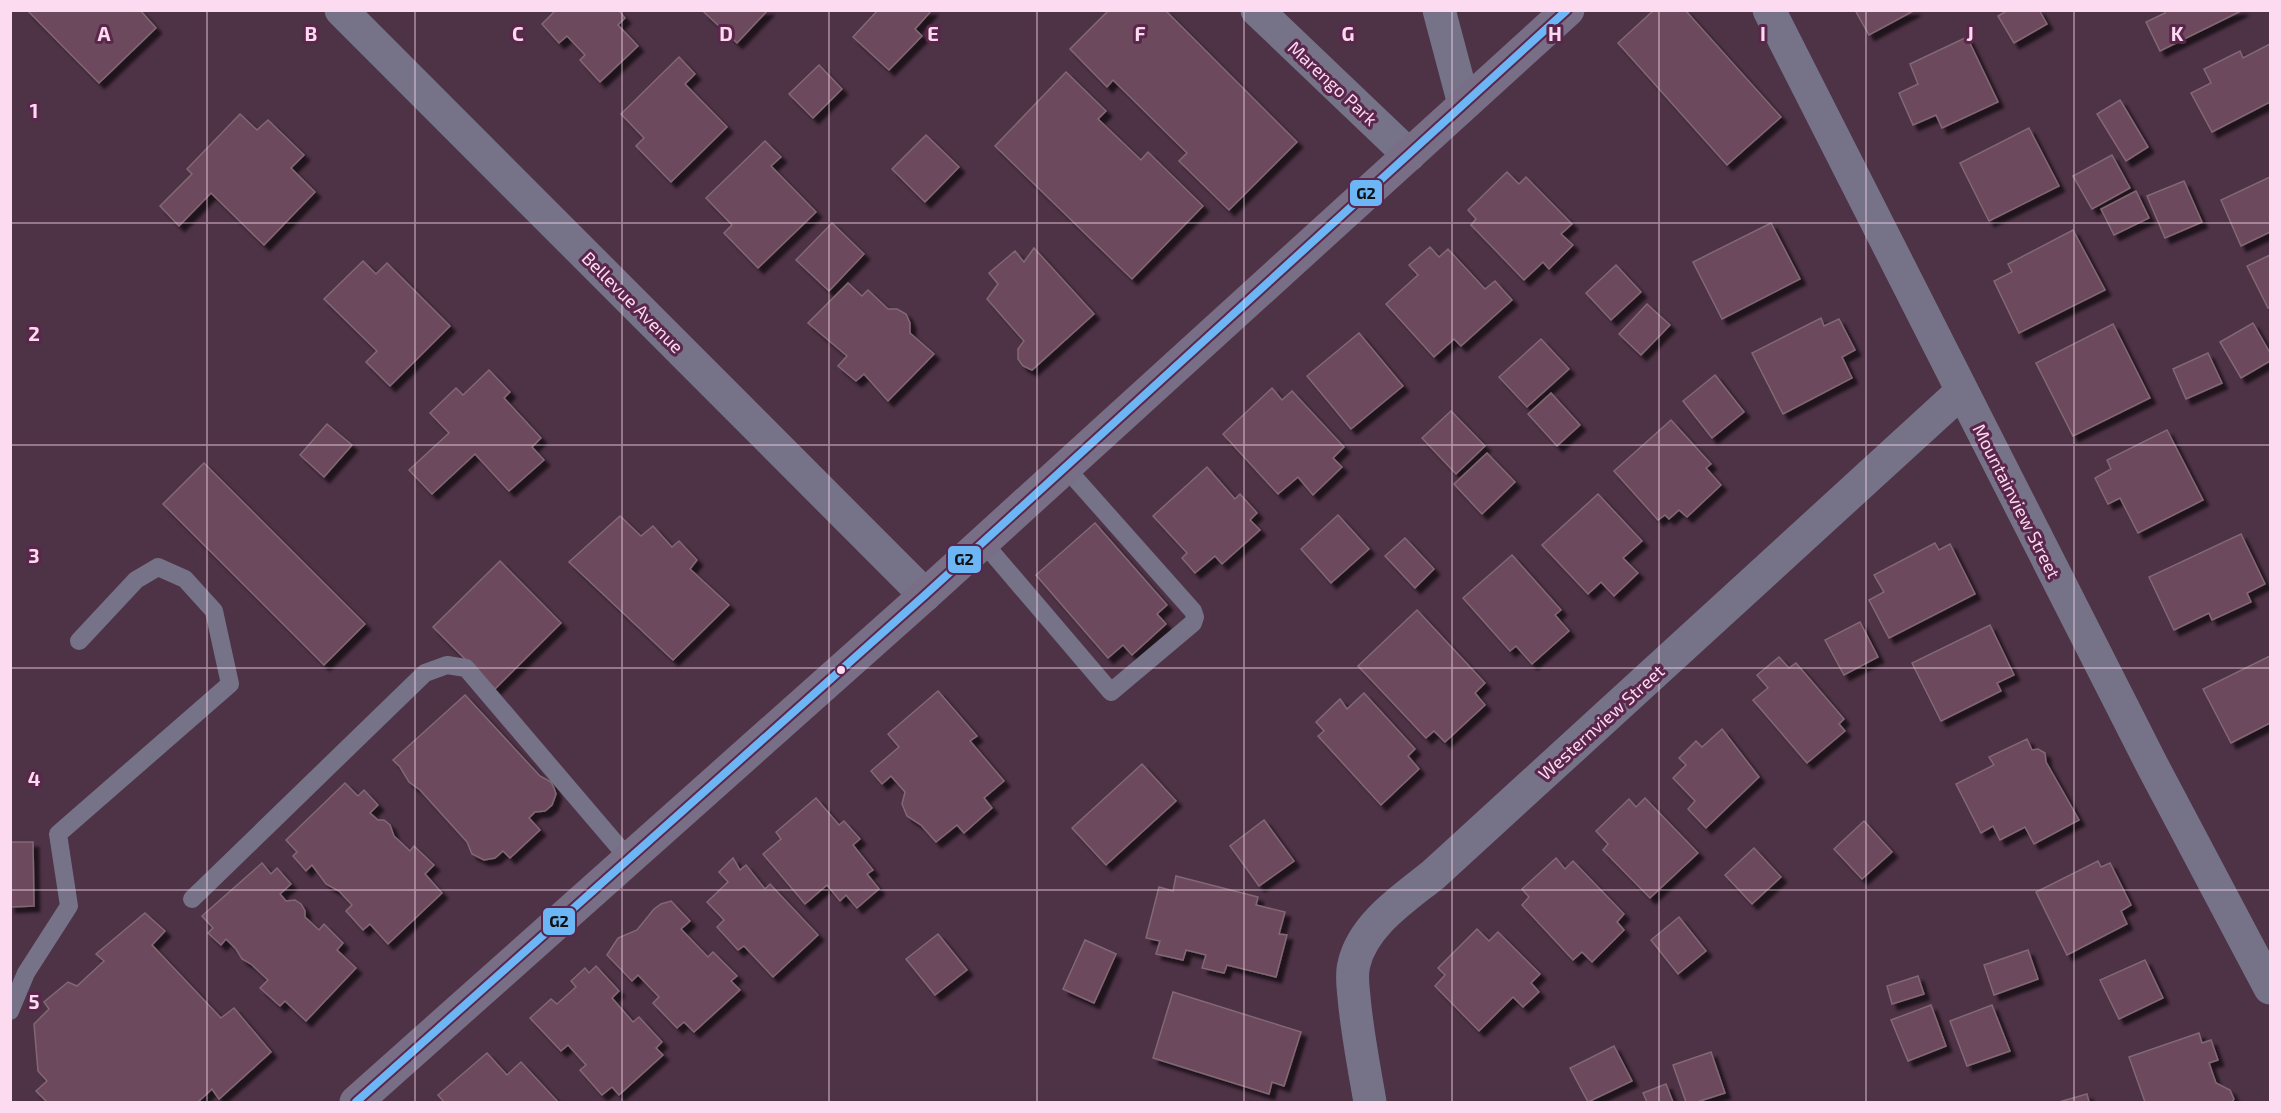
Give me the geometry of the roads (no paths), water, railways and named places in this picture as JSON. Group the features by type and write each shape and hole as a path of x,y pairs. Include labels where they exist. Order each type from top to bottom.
{"main road":[{"path":"356,1102 925,595 1568,10"}],"street":[{"name":"Bellevue Avenue","path":"341,10 925,595"},
{"name":"Marengo Park","path":"1257,10 1409,154"},
{"path":"1439,10 1464,104"},
{"name":"Mountainview Street","path":"1769,10 2146,754 2271,988"},
{"name":"Westernview Street","path":"1370,1102 1357,1029 1352,978 1354,964 1372,930 1390,910 1433,875 1961,392"}],"lane":[{"path":"983,542 1111,692 1193,623 1195,617 1192,611 1065,467"},
{"path":"10,1011 26,973 69,906 58,834 230,684 214,611 185,579 158,567 136,580 80,641"},
{"path":"192,899 425,673 447,664 466,668 629,859"}]}
